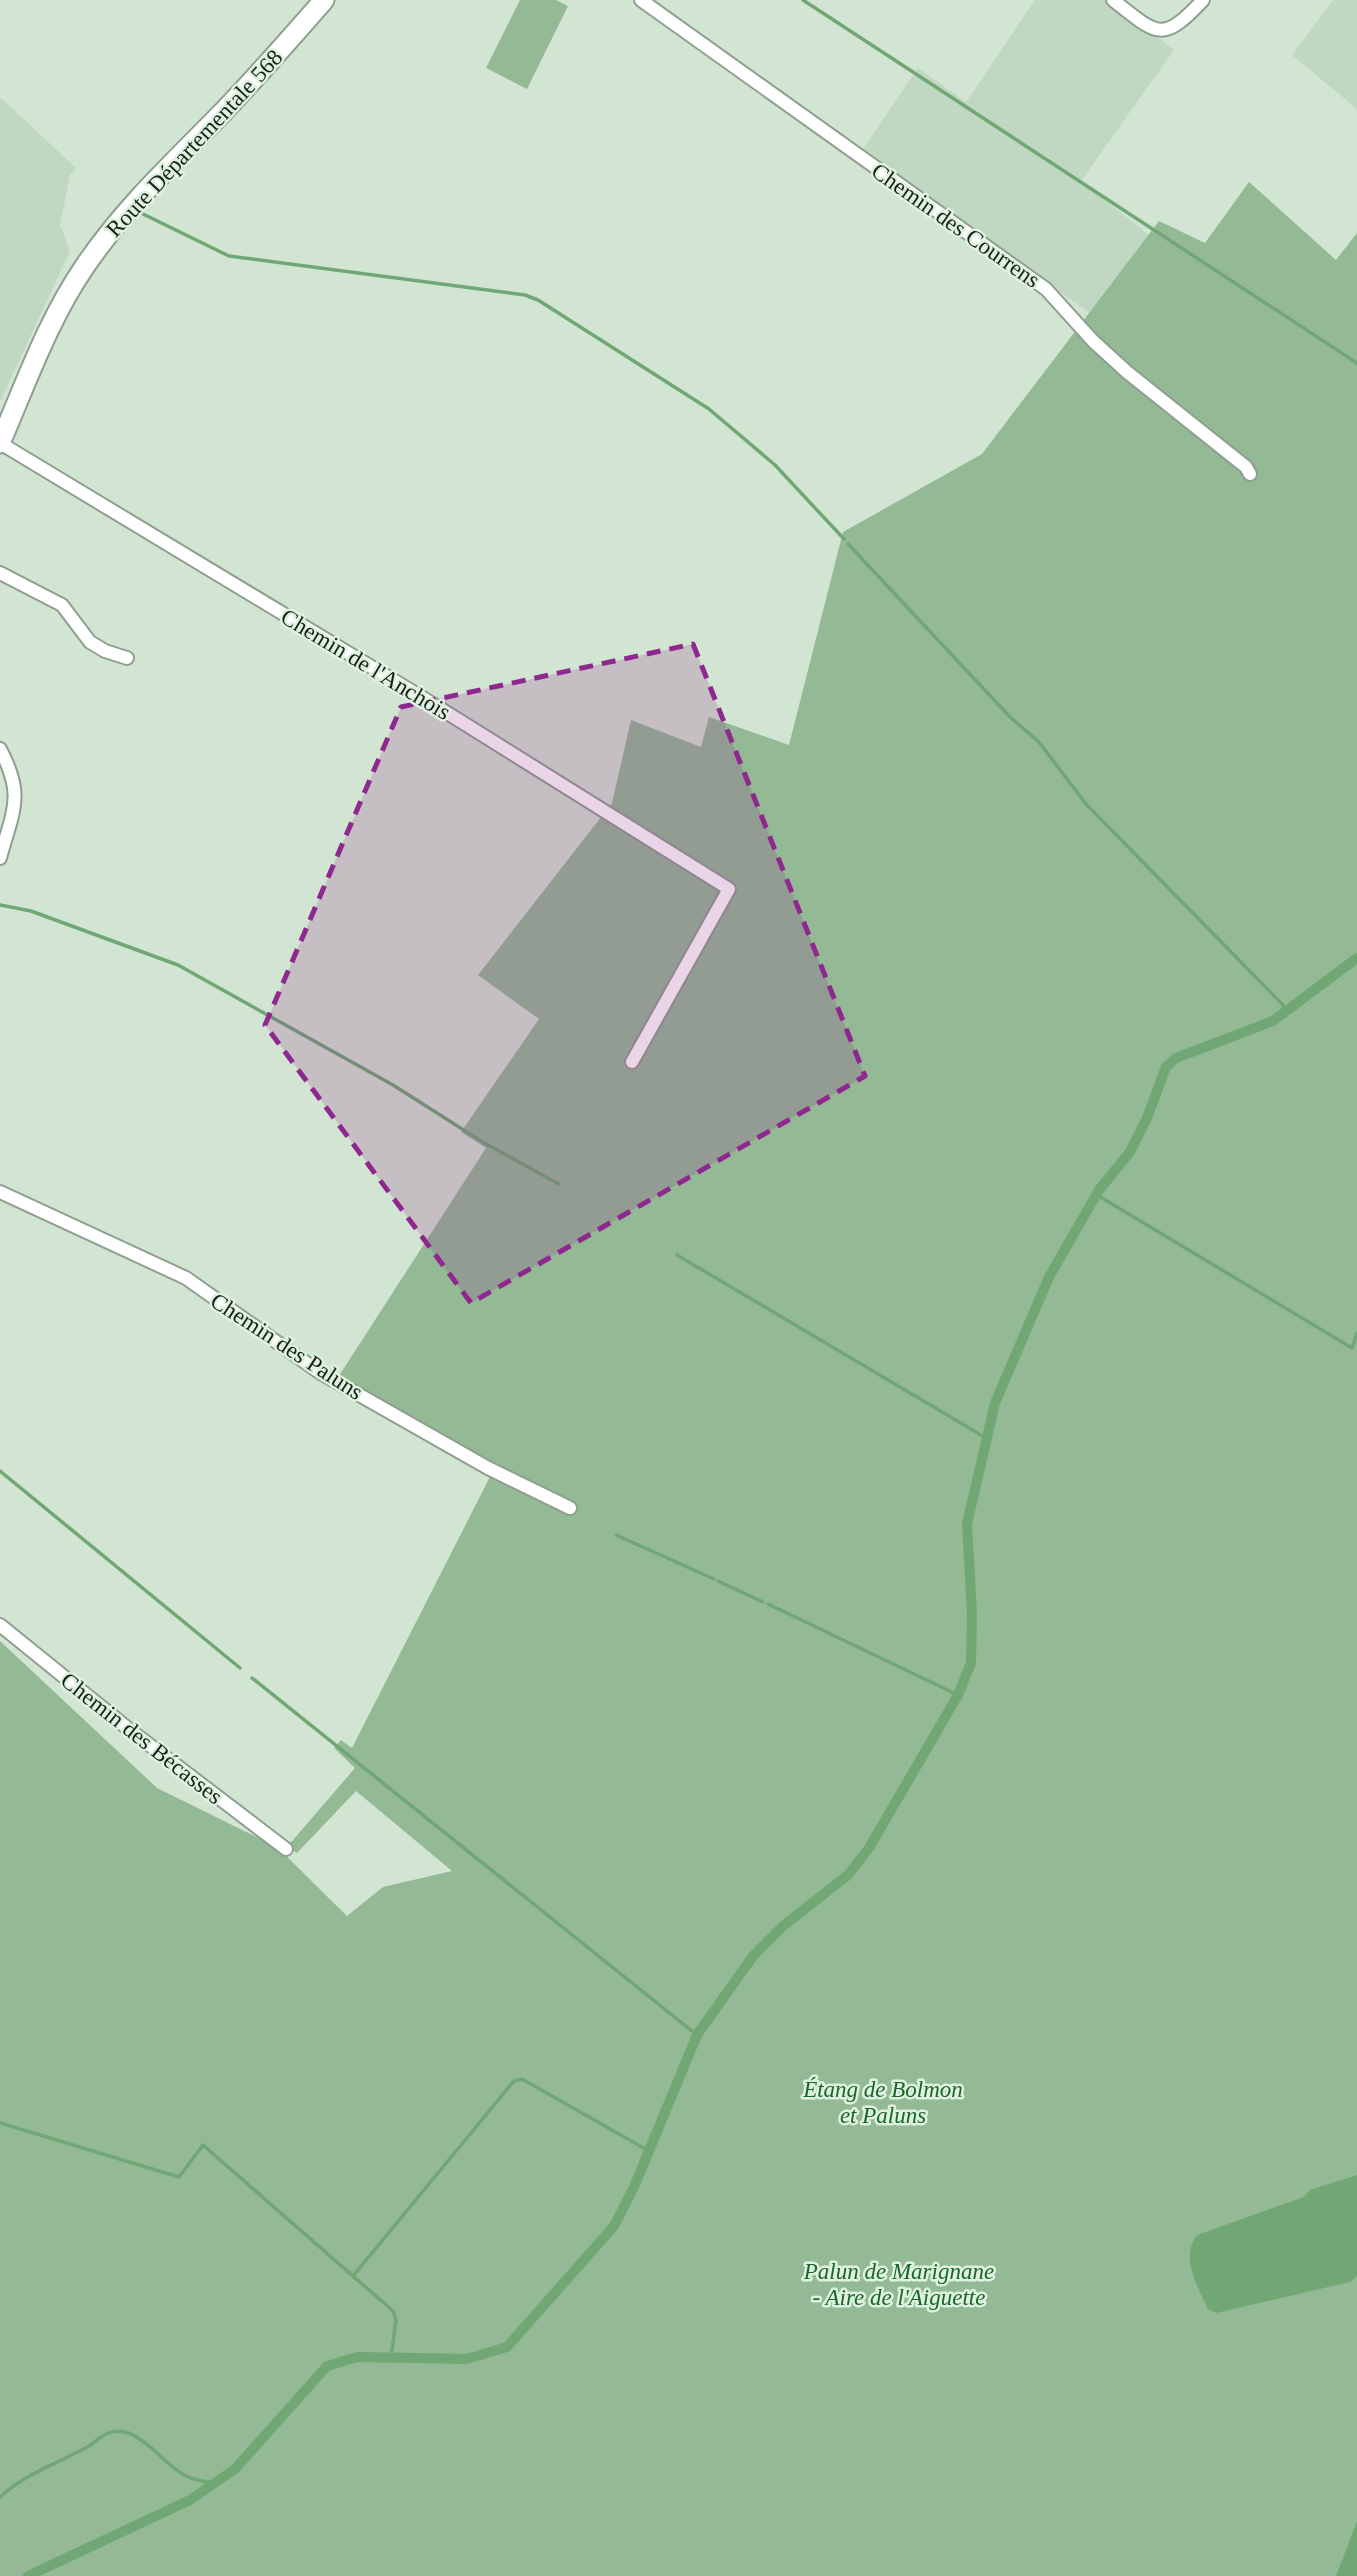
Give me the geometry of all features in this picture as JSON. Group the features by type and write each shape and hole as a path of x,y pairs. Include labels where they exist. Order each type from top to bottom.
{"main road":[{"name":"Route Départementale 568","path":"0,443 55,317 84,267 135,200 241,93 324,0"}],"street":[{"name":"Chemin des Courrens","path":"641,0 1046,289 1093,341 1118,364 1246,467 1250,474"},
{"path":"1113,0 1151,30 1165,30 1184,20 1203,0"},
{"name":"Chemin de l'Anchois","path":"0,443 441,709 729,889 632,1062"},
{"path":"0,573 62,605 90,642 127,658"},
{"path":"0,749 15,782 16,795 0,858"},
{"name":"Chemin des Paluns","path":"0,1192 186,1278 319,1372 488,1468 570,1508"},
{"name":"Chemin des Bécasses","path":"0,1625 126,1727 286,1849"}],"highlighted area":[{"path":"693,644 865,1076 471,1303 265,1025 401,707"}],"shaded area":[{"path":"1035,0 1108,0 1174,50 1081,181 1149,235 1091,314 863,149 918,68 966,102"},
{"path":"1333,0 1357,0 1357,109 1292,55"},
{"path":"0,97 76,168 70,175 60,225 70,251 0,402"},
{"path":"1357,2175 1357,2276 1350,2282 1216,2313 1208,2309 1190,2263 1192,2244 1197,2235 1304,2197 1310,2190"},
{"path":"1357,2521 1357,2576 1336,2576 1356,2524"}],"green space":[{"path":"520,0 556,0 568,6 527,89 486,68"},
{"name":"Étang de Bolmon et Paluns","path":"1249,182 1336,260 1357,233 1357,2576 0,2576 0,1641 157,1788 277,1847 347,1916 383,1887 452,1871 356,1791 297,1853 287,1847 355,1768 334,1748 341,1740 352,1748 496,1465 337,1379 486,1148 461,1132 539,1019 478,975 612,803 631,720 701,747 709,717 789,745 843,532 982,454 1159,221 1205,243"}],"waterway":[{"path":"803,0 1357,363"},
{"path":"141,213 229,256 525,295 538,300 709,409 775,465 844,539"},
{"path":"848,544 1010,717 1038,741 1086,804 1283,1005 1284,1012"},
{"path":"0,905 31,911 178,965 393,1085 481,1141 559,1184"},
{"path":"28,2576 190,2500 235,2469 327,2366 357,2357 467,2359 507,2347 614,2226 634,2187 697,2035 753,1956 783,1926 848,1875 869,1848 958,1695 971,1663 972,1613 967,1524 995,1403 1049,1277 1099,1190 1130,1152 1147,1118 1166,1067 1176,1058 1273,1021 1357,958"},
{"path":"1097,1195 1352,1348 1357,1333"},
{"path":"677,1255 986,1438"},
{"path":"0,1471 240,1668"},
{"path":"616,1535 714,1579"},
{"path":"718,1581 763,1602"},
{"path":"768,1604 958,1695"},
{"path":"252,1678 697,2035"},
{"path":"353,2276 514,2081 522,2079 649,2151"},
{"path":"0,2123 179,2177 203,2145 393,2311 396,2320 391,2357"},
{"path":"0,2497 32,2475 115,2431 135,2436 190,2478 215,2482"}],"park label":[{"name":"Palun de Marignane - Aire de l'Aiguette","path":"899,2284"}]}
